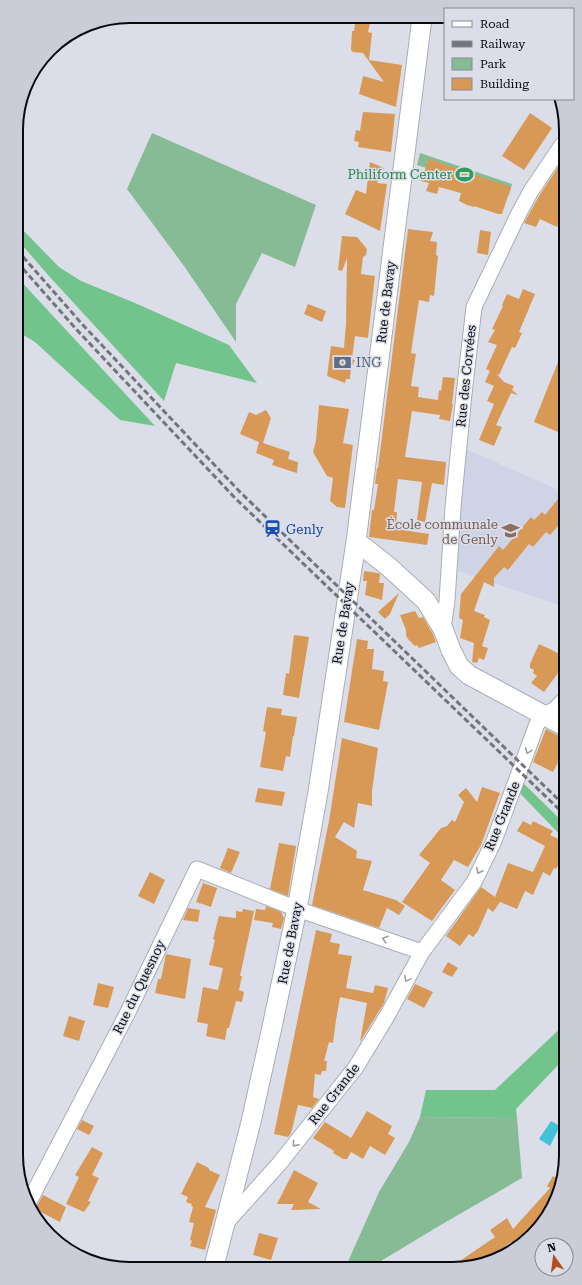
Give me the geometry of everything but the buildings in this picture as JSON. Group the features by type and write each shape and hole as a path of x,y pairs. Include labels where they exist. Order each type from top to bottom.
{"main road":[{"name":"Rue de Bavay","path":"215,1262 253,1115 297,909 318,792 356,542 421,23"},
{"path":"356,542 389,567 426,601 443,629 459,666 469,676 559,724"}],"street":[{"name":"Rue des Corvées","path":"443,629 447,601 453,507 462,409 474,307 519,213 559,150"},
{"name":"Rue Grande","path":"226,1222 278,1164 356,1067 387,1016 422,952 474,882 494,841 537,724 544,716 559,705"},
{"name":"Rue du Quesnoy","path":"32,1197 126,1014 197,869 297,909"},
{"path":"297,909 422,952"}],"shaded area":[{"name":"École communale de Genly","path":"466,449 559,490 559,605 456,570"}],"green space":[{"path":"152,133 316,205 295,267 262,253 236,304 236,342 184,266 127,189"},
{"name":"Philiform Center","path":"420,153 512,184 509,195 417,165"},
{"path":"23,230 59,267 81,281 135,303 229,345 257,383 176,363 164,401 23,246"},
{"path":"23,283 155,426 120,420 35,342 23,335"},
{"path":"519,779 559,818 559,834 515,788"},
{"path":"559,1030 559,1064 516,1109 517,1118 420,1117 426,1090 495,1090"},
{"path":"420,1117 517,1118 522,1178 381,1262 348,1262 379,1192 409,1142"}],"water":[{"path":"551,1121 559,1125 550,1146 539,1139"}],"railway":[{"path":"23,257 82,324 240,492 559,800"},
{"path":"23,269 76,329 235,498 559,809"}],"place":[{"name":"Philiform Center","path":"465,174"},
{"name":"ING","path":"343,362"},
{"name":"Genly","path":"273,529"},
{"name":"École communale de Genly","path":"511,531"}]}
